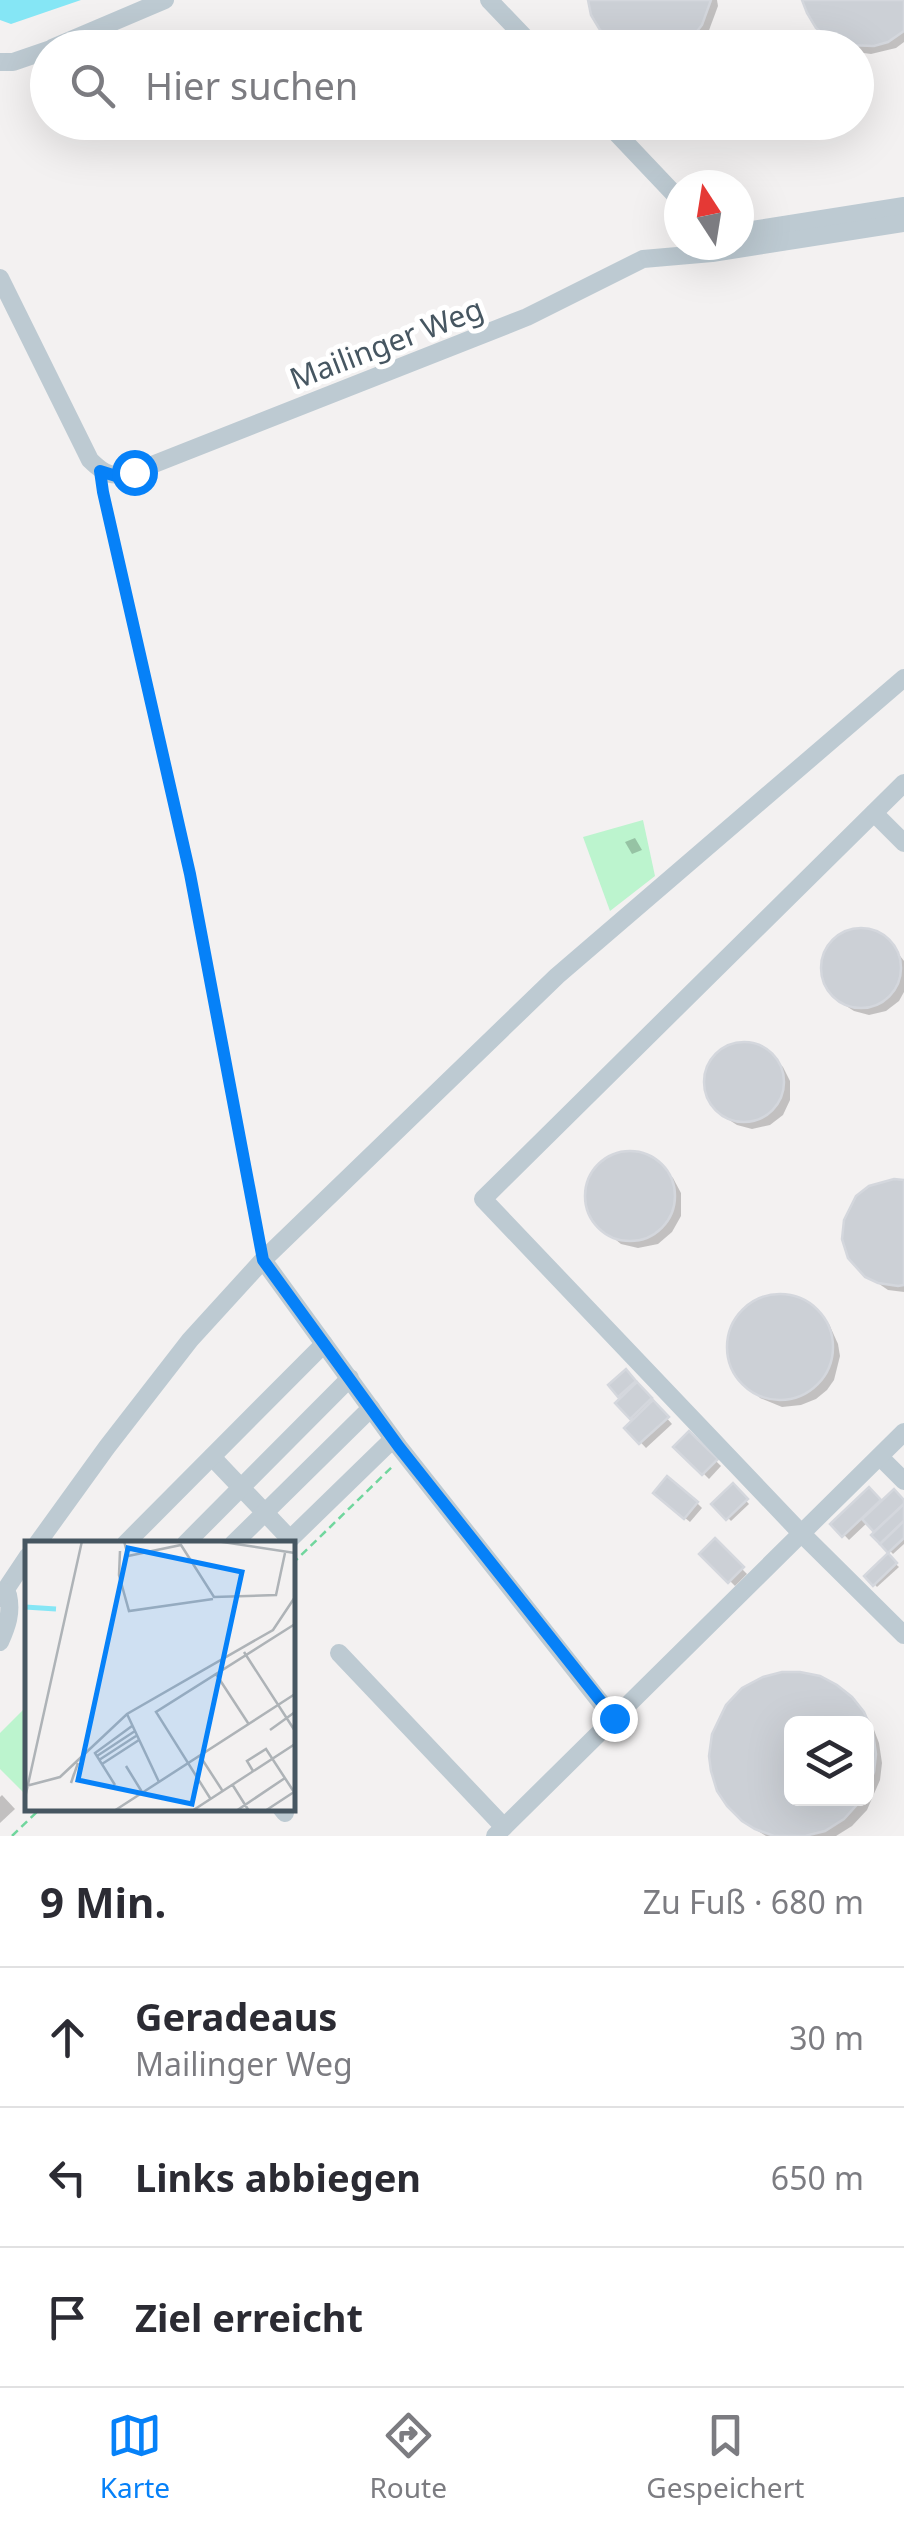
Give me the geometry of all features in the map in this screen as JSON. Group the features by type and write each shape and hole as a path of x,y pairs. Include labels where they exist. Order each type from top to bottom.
{"street":[{"path":"93,30 165,0"},
{"path":"489,0 517,30"},
{"path":"0,62 30,56"},
{"path":"623,140 664,183"},
{"path":"754,230 904,206"},
{"name":"Mailinger Weg","path":"100,471 116,476 152,464 526,317 643,260 904,223"},
{"path":"0,278 90,460 100,471"},
{"path":"38,1541 190,1340 263,1260 557,976 904,678"},
{"path":"904,783 483,1199 801,1533 904,1635"},
{"path":"874,813 904,842"},
{"path":"263,1260 399,1447 614,1718"},
{"path":"128,1541 324,1344"},
{"path":"188,1541 350,1378"},
{"path":"236,1541 371,1408"},
{"path":"339,1653 500,1831 904,1432"},
{"path":"212,1457 288,1541 399,1447"},
{"path":"880,1457 904,1482"},
{"path":"2,1595 25,1560"},
{"path":"0,1642 11,1606 8,1595 2,1595"}],"path":[{"path":"100,471 190,874 263,1260"},
{"path":"295,1561 399,1447"},
{"path":"12,1836 37,1811"}],"green space":[{"path":"643,820 655,876 610,911 583,837"},
{"path":"25,1708 25,1794 0,1769 0,1733"}],"water":[{"path":"0,0 81,0 11,24 0,20"}],"building":[{"path":"588,0 711,0 698,30 600,30"},
{"path":"802,0 904,0 904,31 874,46 874,30 819,30"},
{"path":"861,928 876,931 889,940 898,953 898,983 889,996 876,1005 861,1008 846,1005 833,996 824,983 821,968 824,953 833,940 846,931"},
{"path":"744,1042 759,1045 772,1054 781,1067 781,1097 772,1110 759,1119 744,1122 729,1119 716,1110 707,1097 704,1082 707,1067 716,1054 729,1045"},
{"path":"621,1151 639,1151 655,1158 668,1171 675,1196 668,1221 655,1234 639,1241 621,1241 605,1234 592,1221 585,1205 585,1187 592,1171 605,1158"},
{"path":"904,1180 904,1285 898,1286 865,1277 848,1258 842,1239 844,1220 856,1196 869,1186"},
{"path":"780,1294 800,1298 818,1309 829,1327 833,1347 829,1367 818,1385 800,1396 780,1400 760,1396 742,1385 731,1367 727,1347 731,1327 742,1309 760,1298"},
{"path":"626,1369 636,1381 618,1397 608,1385"},
{"path":"637,1382 652,1398 630,1419 615,1403"},
{"path":"653,1400 669,1417 639,1444 624,1428"},
{"path":"689,1431 718,1459 702,1475 673,1447"},
{"path":"667,1476 698,1502 684,1519 653,1493"},
{"path":"733,1483 748,1499 726,1520 711,1504"},
{"path":"869,1487 881,1500 842,1537 830,1524"},
{"path":"894,1489 904,1504 874,1532 862,1519"},
{"path":"904,1504 904,1521 880,1544 871,1535"},
{"path":"904,1521 904,1538 888,1553 880,1544"},
{"path":"715,1538 744,1567 728,1583 699,1554"},
{"path":"888,1553 897,1563 873,1586 864,1576"},
{"path":"782,1672 820,1676 852,1697 866,1716 784,1716 784,1806 856,1806 825,1831 805,1836 774,1836 755,1829 727,1806 717,1791 709,1756 712,1734 726,1705 742,1688"}],"route":[{"path":"134,472 116,476 100,471 190,874 263,1260 399,1447 614,1718"}]}
